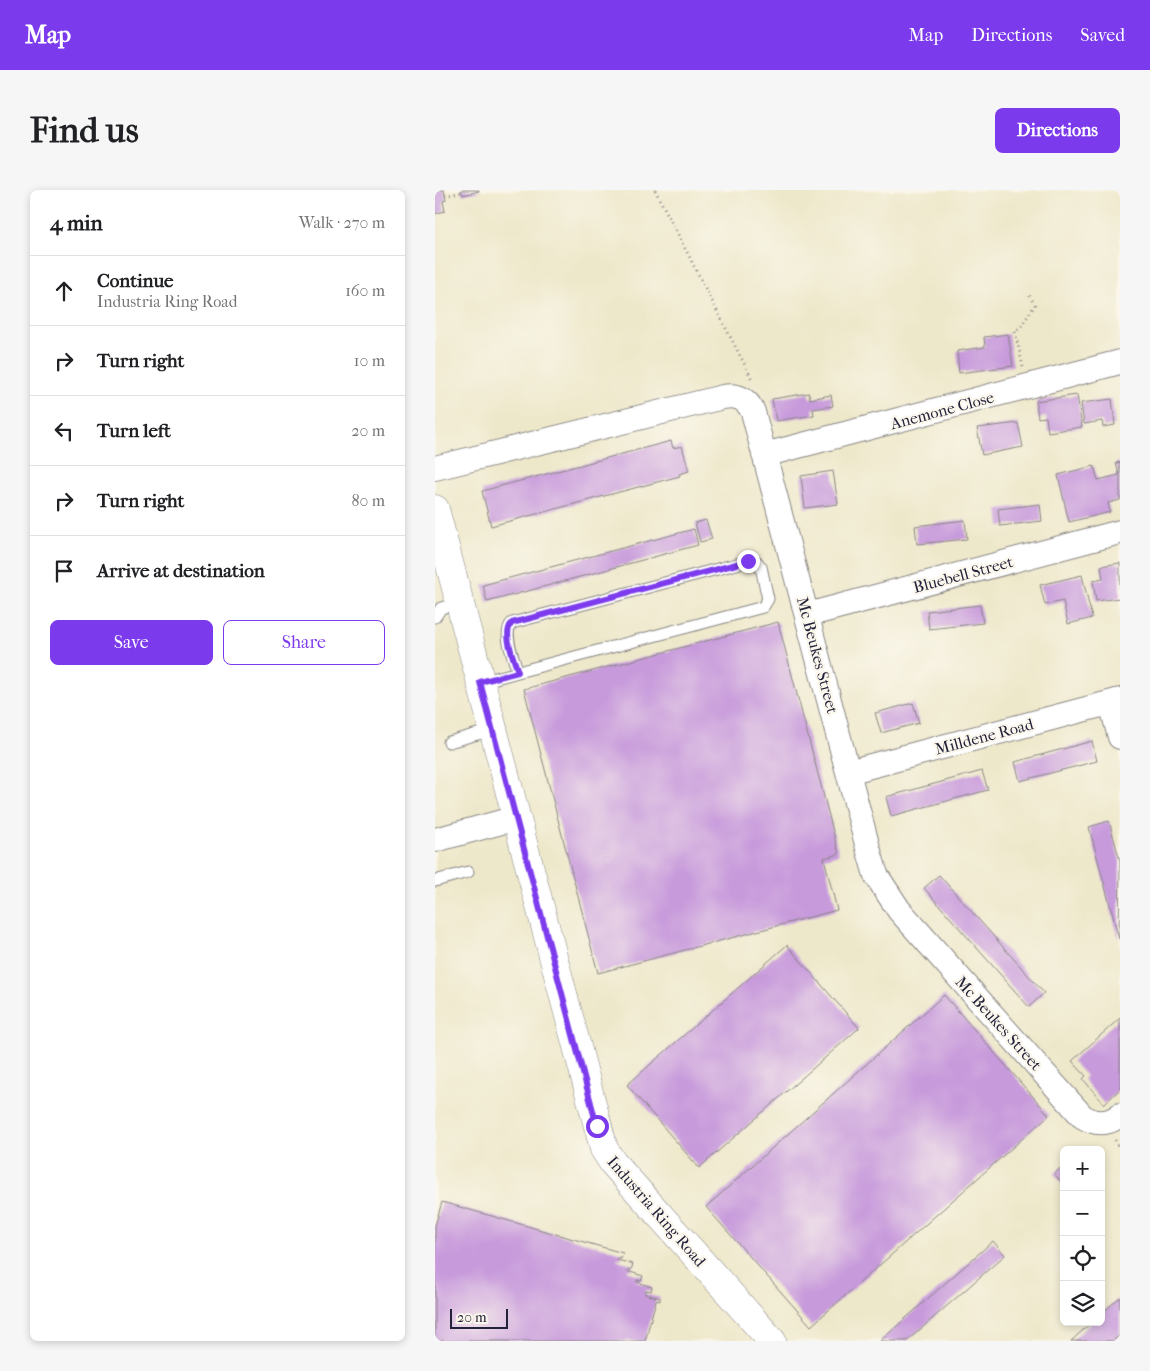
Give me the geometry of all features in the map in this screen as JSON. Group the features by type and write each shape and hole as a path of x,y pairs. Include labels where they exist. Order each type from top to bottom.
{"street":[{"name":"Anemone Close","path":"764,455 1120,362"},
{"name":"Mc Beukes Street","path":"435,468 731,396 743,399 751,407 876,875 899,910 1082,1116 1095,1122 1105,1122 1120,1115"},
{"name":"Industria Ring Road","path":"435,509 492,730 605,1149 613,1163 772,1341"},
{"name":"Bluebell Street","path":"807,615 1120,532"},
{"name":"Milldene Road","path":"848,772 1115,702"},
{"path":"1115,702 1120,738"},
{"path":"435,840 516,818"}],"lane":[{"path":"480,682 518,672 763,607 768,598 760,564 748,561 512,623 508,628 508,635 518,672"},
{"path":"435,617 441,608 460,603"},
{"path":"449,742 492,730"},
{"path":"435,881 468,872"}],"path":[{"path":"655,190 755,388"},
{"path":"445,196 462,192"},
{"path":"1028,387 1015,331 1020,328 1035,305 1029,295"}],"building":[{"path":"435,190 444,190 446,200 443,201 445,211 435,214"},
{"path":"461,190 479,190 479,191 463,195"},
{"path":"1008,334 1013,366 959,373 957,351 985,347 984,337"},
{"path":"809,393 810,399 831,395 833,406 813,409 814,415 776,421 772,399"},
{"path":"1077,395 1082,427 1048,432 1046,417 1038,418 1036,401"},
{"path":"1112,399 1115,425 1103,427 1102,421 1084,424 1081,403"},
{"path":"1018,423 1023,447 982,455 977,428"},
{"path":"671,441 673,448 682,446 689,471 679,474 680,476 491,526 482,491"},
{"path":"1120,462 1120,500 1108,503 1110,512 1069,522 1058,475 1094,466 1098,480 1119,475 1116,463"},
{"path":"833,471 838,504 805,508 801,476"},
{"path":"1040,504 1042,521 1000,526 998,509"},
{"path":"706,520 712,539 700,542 695,523"},
{"path":"965,520 967,539 917,544 915,526"},
{"path":"694,529 698,545 487,602 483,585"},
{"path":"1120,563 1120,598 1096,601 1093,581 1103,579 1101,566"},
{"path":"1082,575 1092,618 1068,624 1063,601 1045,605 1040,585"},
{"path":"980,605 983,623 929,629 927,611"},
{"path":"778,622 839,854 824,858 837,910 598,973 524,689"},
{"path":"913,703 919,723 881,733 875,713"},
{"path":"1092,741 1097,761 1020,781 1015,762"},
{"path":"982,771 988,790 891,816 886,797"},
{"path":"1109,821 1120,861 1119,939 1089,827"},
{"path":"939,875 1044,993 1029,1007 924,888"},
{"path":"787,945 859,1028 699,1168 627,1085"},
{"path":"944,995 1049,1115 811,1326 706,1207"},
{"path":"1120,1018 1120,1089 1104,1104 1083,1079 1086,1076 1072,1061"},
{"path":"1060,1169 1060,1181 1054,1174"},
{"path":"442,1202 623,1253 621,1259 618,1258 617,1260 633,1264 631,1270 628,1269 627,1271 643,1276 641,1281 637,1280 637,1282 652,1287 651,1291 646,1290 645,1294 660,1298 660,1301 656,1300 645,1341 435,1341 435,1226"},
{"path":"993,1241 1005,1255 907,1341 880,1341"},
{"path":"1120,1297 1120,1335 1113,1341 1071,1341 1088,1326 1105,1326 1105,1310"}],"route":[{"path":"597,1126 480,682 518,672 508,635 508,628 512,623 748,561"}]}
